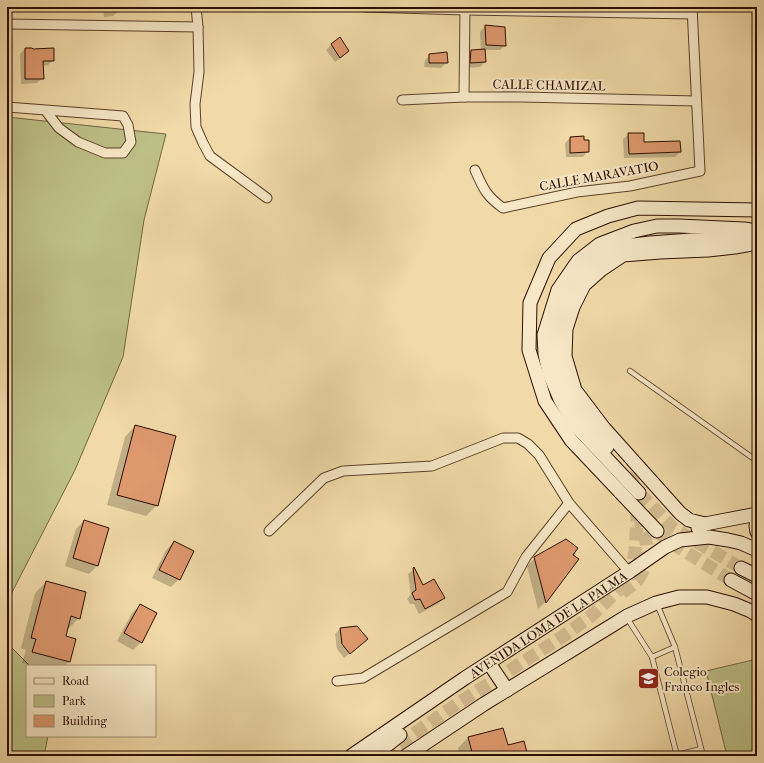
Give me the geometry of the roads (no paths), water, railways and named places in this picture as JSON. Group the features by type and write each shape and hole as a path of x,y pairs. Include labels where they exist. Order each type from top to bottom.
{"main road":[{"path":"658,531 571,440 545,401 529,350 530,303 549,258 576,229 608,216 638,208 757,210"},
{"path":"639,493 574,424 560,399 549,373 545,354 544,335 558,290 578,261 600,244 634,231 657,226 744,229 757,231"},
{"path":"627,471 579,414 565,389 556,365 554,340 560,312 570,289 582,272 601,256 624,246 690,240 757,238"},
{"path":"705,524 689,520 680,513 603,427 575,390 565,356 566,329 573,307 584,285 602,269 623,255 708,250 757,243"},
{"path":"626,498 639,519"},
{"path":"680,540 705,524 757,515 757,532"},
{"name":"AVENIDA LOMA DE LA PALMA","path":"352,756 452,686 629,572 665,547 680,540 709,537 741,543 757,550"},
{"path":"741,568 757,576"},
{"path":"731,580 757,594"},
{"path":"406,756 507,690 626,616 656,603 680,597 707,597 734,604 757,615"},
{"path":"489,663 507,690"},
{"path":"373,756 400,735"}],"street":[{"path":"196,7 199,72 195,104 196,127 210,156 267,198"},
{"path":"365,7 692,10 696,101"},
{"path":"464,97 465,9"},
{"path":"7,24 198,27"},
{"name":"CALLE CHAMIZAL","path":"402,100 464,97 522,97 696,101"},
{"name":"CALLE MARAVATIO","path":"475,170 483,189 493,201 503,208 577,192 630,186 700,171 696,101"},
{"path":"7,107 123,116 128,125 131,142 123,154 105,153 78,142 59,128 45,110"},
{"path":"268,531 324,478 343,471 432,466 503,438 518,438 528,444 540,455 569,503 629,572"},
{"path":"337,681 363,678 507,592 526,558 569,503"}],"lane":[{"path":"630,371 757,461"},
{"path":"656,603 675,647 703,756"},
{"path":"626,616 652,657 677,755 701,749"},
{"path":"652,657 675,647"}],"tunnel":[{"path":"383,755 457,704 559,639 591,616 622,587 631,572 635,551 638,501 635,486 627,471"},
{"path":"639,493 673,528 741,568"},
{"path":"622,593 637,581 642,573 647,554 646,541 640,521"},
{"path":"657,531 670,542 731,580"}],"place":[{"name":"Colegio Franco Ingles","path":"649,678"}]}
